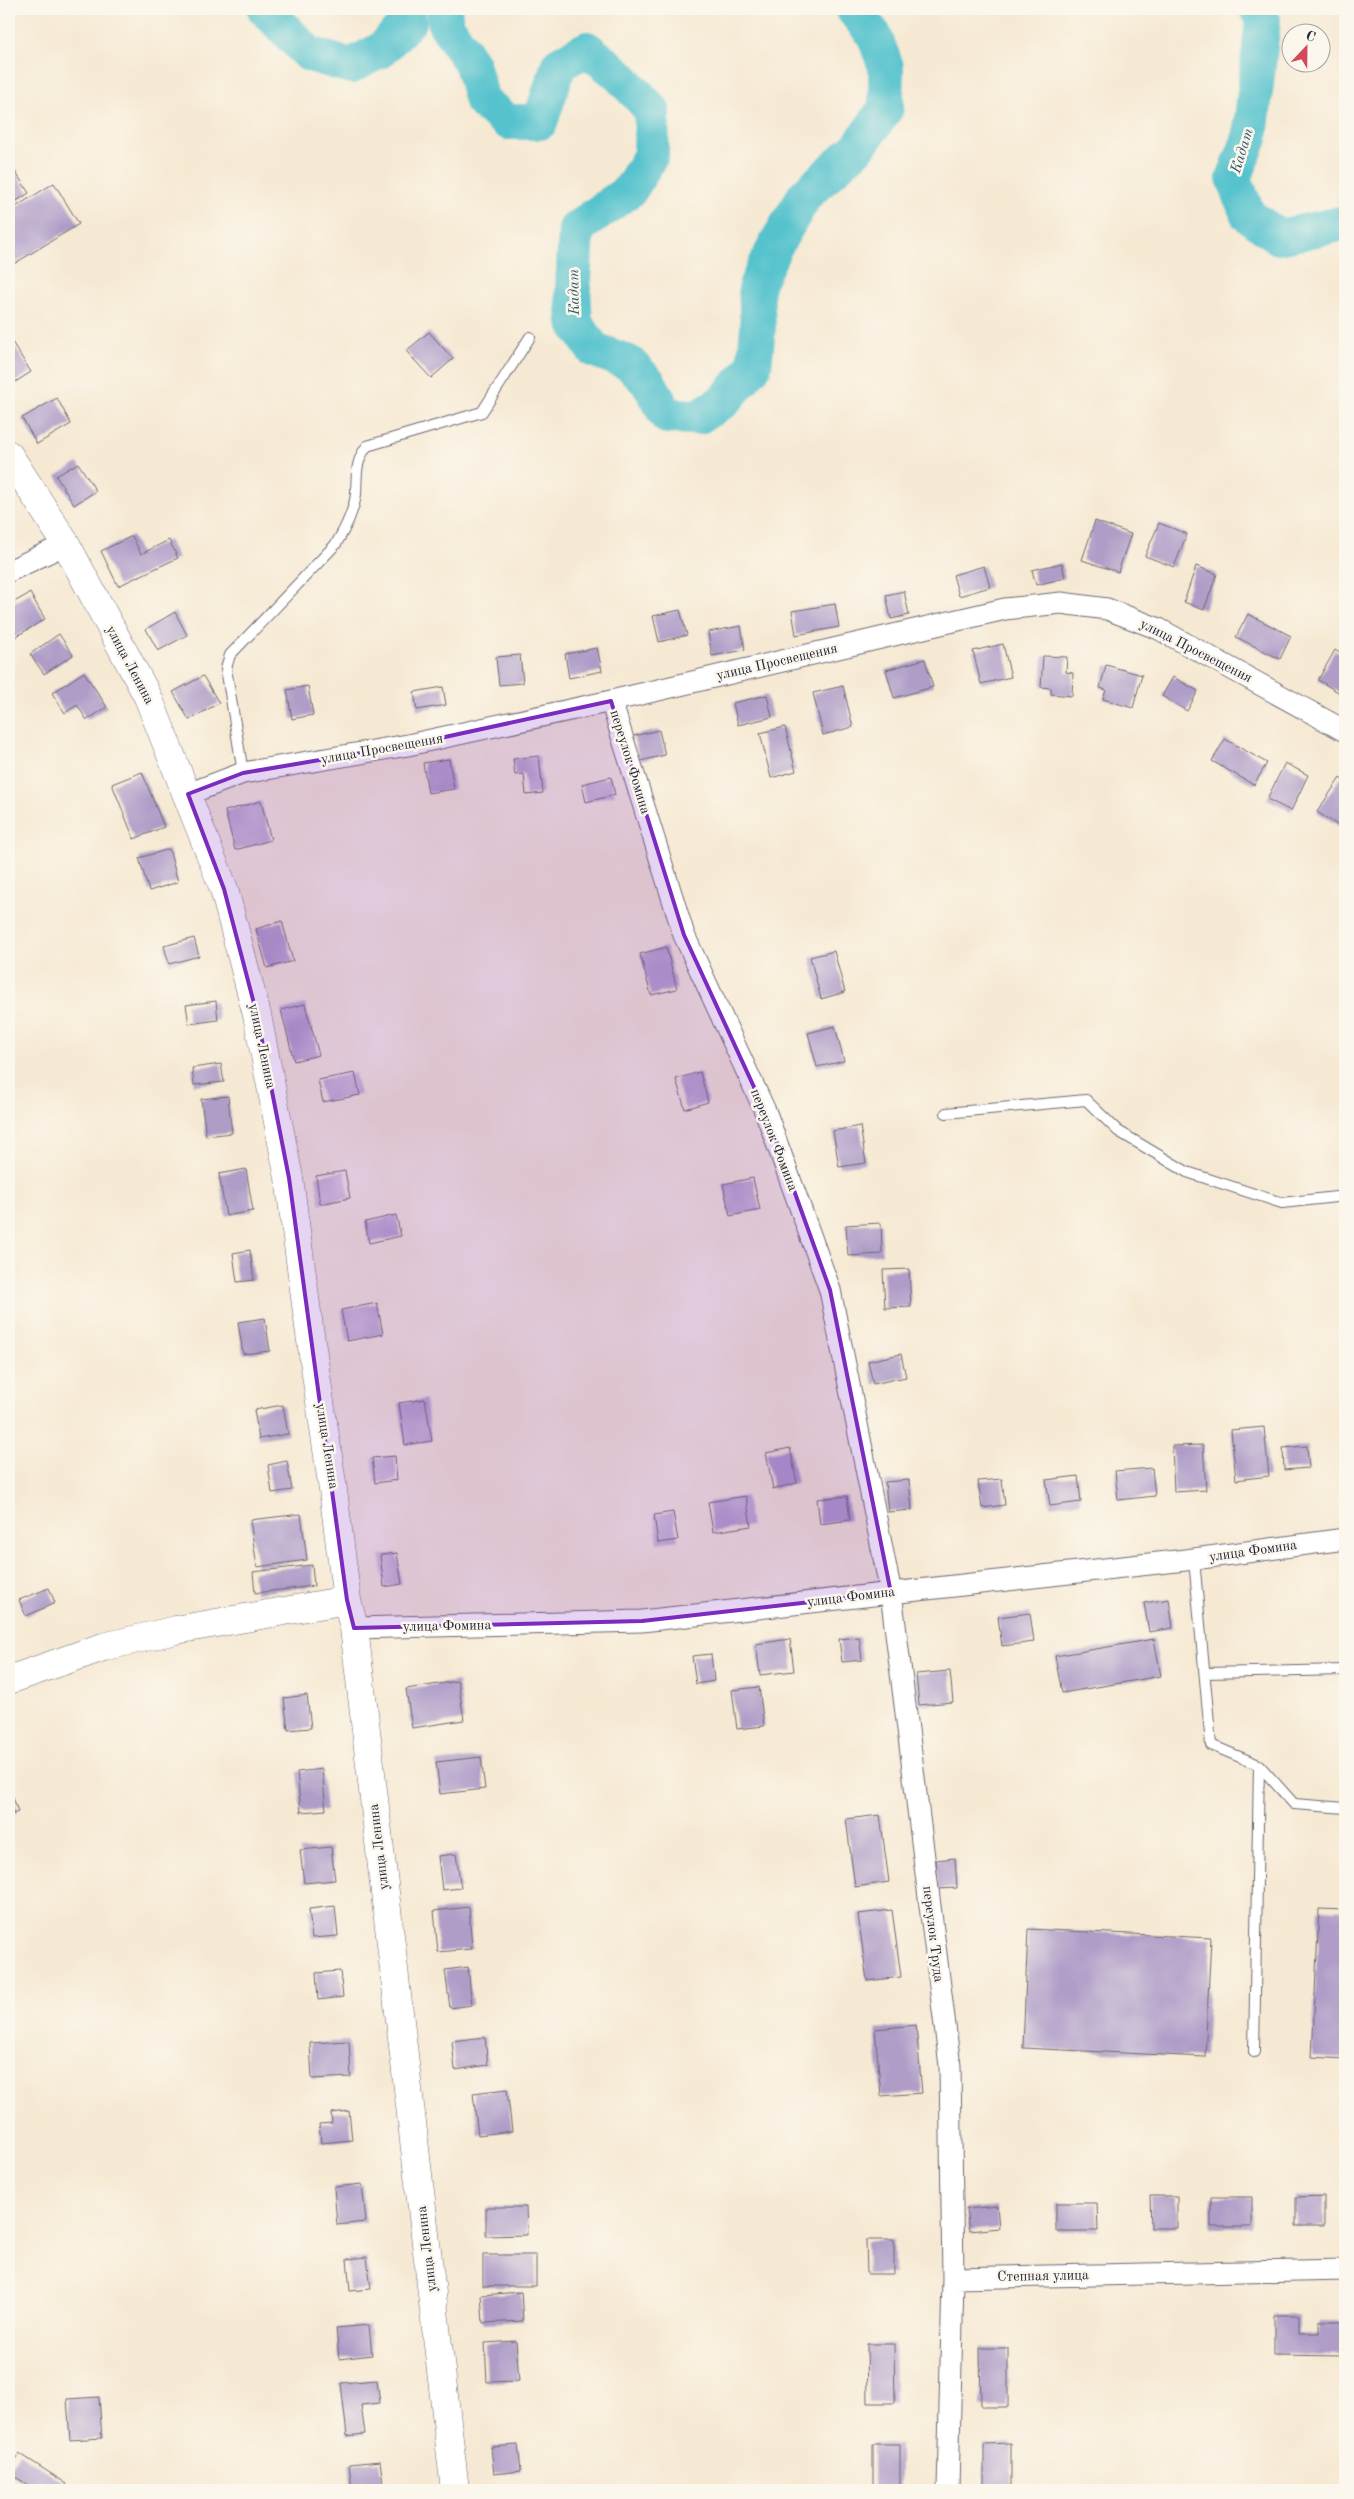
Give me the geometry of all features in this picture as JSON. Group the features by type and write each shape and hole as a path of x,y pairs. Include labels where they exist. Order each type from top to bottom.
{"street":[{"name":"улица Ленина","path":"9,455 66,544 148,697 224,888 257,1015 289,1178 333,1490 346,1600 354,1628 455,2490"},
{"path":"9,571 66,544"},
{"name":"улица Просвещения","path":"188,794 243,774 408,745 611,701 1005,609 1061,603 1106,609 1159,628 1345,731"},
{"name":"переулок Фомина","path":"611,701 684,935 766,1113 830,1290 891,1593"},
{"name":"улица Фомина","path":"354,1628 642,1621 1194,1559 1345,1539"},
{"name":"переулок Труда","path":"891,1593 950,2066 953,2278"},
{"path":"9,1680 103,1647 176,1630 346,1600"},
{"name":"Степная улица","path":"953,2278 1345,2270"},
{"path":"948,2490 953,2278"}],"lane":[{"path":"243,774 226,668 230,655 336,544 346,527 356,495 356,467 359,456 367,446 482,412 530,338"},
{"path":"946,1113 1086,1100 1118,1131 1187,1172 1282,1203 1345,1196"},
{"path":"1194,1559 1211,1745 1259,1765 1294,1804 1345,1808"},
{"path":"1205,1673 1345,1670"},
{"path":"1254,2052 1259,1765"}],"highlighted area":[{"path":"611,701 684,935 766,1113 830,1290 891,1593 642,1621 354,1628 347,1600 289,1178 257,1015 224,889 188,794 243,773 408,745"}],"building":[{"path":"9,162 29,193 9,206"},
{"path":"54,183 79,224 9,267 9,211"},
{"path":"429,332 453,359 431,378 406,351"},
{"path":"12,342 31,372 9,386 9,345"},
{"path":"57,398 71,424 37,444 22,418"},
{"path":"78,463 96,491 74,505 56,476"},
{"path":"1095,521 1131,534 1118,572 1082,560"},
{"path":"1159,523 1187,534 1174,567 1145,556"},
{"path":"132,536 141,554 169,540 178,558 118,586 101,551"},
{"path":"1062,563 1065,578 1036,585 1032,570"},
{"path":"984,566 990,587 959,596 953,575"},
{"path":"1196,566 1217,574 1204,610 1184,602"},
{"path":"904,591 909,615 891,619 886,595"},
{"path":"30,593 45,619 12,639 9,634 9,605"},
{"path":"835,604 839,627 796,635 792,611"},
{"path":"680,610 687,635 659,642 653,616"},
{"path":"175,612 187,635 158,651 146,629"},
{"path":"1248,614 1291,636 1280,659 1236,637"},
{"path":"741,626 745,650 712,656 708,632"},
{"path":"59,634 73,655 44,674 30,654"},
{"path":"1003,644 1011,677 981,684 973,651"},
{"path":"597,648 602,671 569,678 565,654"},
{"path":"1335,650 1345,656 1345,692 1343,695 1318,680"},
{"path":"520,655 523,683 499,685 496,657"},
{"path":"1043,656 1067,657 1066,672 1073,673 1072,696 1051,694 1051,688 1041,687"},
{"path":"925,659 933,687 894,698 886,670"},
{"path":"1106,665 1142,675 1133,708 1103,699 1106,690 1100,688"},
{"path":"84,672 107,707 87,720 77,705 65,713 52,693"},
{"path":"203,676 219,703 189,720 173,692"},
{"path":"1173,677 1198,691 1187,711 1162,696"},
{"path":"308,686 313,715 292,719 287,690"},
{"path":"843,686 853,727 823,735 813,693"},
{"path":"443,687 446,705 417,710 414,692"},
{"path":"767,695 772,717 738,725 733,703"},
{"path":"785,727 796,771 771,778 760,733"},
{"path":"659,730 665,755 640,761 633,736"},
{"path":"1225,739 1267,763 1254,785 1212,761"},
{"path":"539,756 543,793 526,795 524,774 515,775 513,759"},
{"path":"449,759 454,789 428,793 423,763"},
{"path":"1285,763 1308,775 1291,811 1267,799"},
{"path":"142,772 164,827 134,839 112,784"},
{"path":"611,777 615,795 586,802 582,784"},
{"path":"1340,778 1345,782 1345,824 1342,828 1317,812"},
{"path":"261,801 271,840 235,850 225,811"},
{"path":"169,849 178,882 149,891 139,858"},
{"path":"282,921 293,961 267,968 256,929"},
{"path":"194,938 199,956 169,964 164,946"},
{"path":"666,947 677,989 651,995 640,954"},
{"path":"834,951 845,992 821,999 810,957"},
{"path":"216,1001 218,1020 189,1024 186,1005"},
{"path":"305,1004 319,1055 294,1061 281,1010"},
{"path":"835,1026 844,1061 817,1067 808,1033"},
{"path":"221,1064 224,1082 194,1085 192,1068"},
{"path":"700,1072 708,1102 685,1109 676,1079"},
{"path":"355,1073 360,1095 323,1102 318,1080"},
{"path":"228,1096 232,1133 206,1136 201,1099"},
{"path":"860,1126 866,1163 839,1167 833,1131"},
{"path":"246,1169 253,1211 226,1216 219,1174"},
{"path":"345,1171 350,1198 320,1204 316,1176"},
{"path":"753,1178 760,1210 730,1216 723,1184"},
{"path":"396,1215 401,1236 369,1243 365,1222"},
{"path":"881,1223 882,1254 848,1256 846,1225"},
{"path":"250,1250 254,1280 237,1282 233,1253"},
{"path":"909,1269 911,1307 885,1308 883,1270"},
{"path":"377,1303 383,1334 347,1341 341,1310"},
{"path":"265,1318 270,1351 243,1354 238,1322"},
{"path":"901,1354 906,1377 873,1384 868,1361"},
{"path":"425,1399 432,1441 405,1445 399,1403"},
{"path":"283,1405 288,1434 259,1439 254,1410"},
{"path":"1264,1427 1269,1476 1236,1480 1231,1430"},
{"path":"1203,1445 1206,1490 1174,1492 1172,1446"},
{"path":"1307,1446 1309,1468 1284,1470 1283,1448"},
{"path":"790,1448 797,1483 773,1489 766,1453"},
{"path":"395,1456 397,1480 375,1483 372,1458"},
{"path":"287,1461 292,1490 272,1493 268,1465"},
{"path":"1152,1468 1155,1496 1118,1500 1115,1471"},
{"path":"1078,1476 1081,1502 1050,1506 1046,1480"},
{"path":"1002,1479 1005,1505 982,1508 978,1481"},
{"path":"909,1480 912,1510 888,1512 885,1482"},
{"path":"746,1496 751,1526 713,1532 708,1502"},
{"path":"847,1496 850,1520 820,1524 817,1499"},
{"path":"673,1512 678,1540 658,1543 654,1515"},
{"path":"301,1514 307,1560 257,1567 250,1520"},
{"path":"397,1553 402,1584 384,1587 380,1555"},
{"path":"312,1565 314,1586 255,1593 253,1572"},
{"path":"49,1588 55,1603 26,1616 19,1600"},
{"path":"1169,1599 1173,1628 1149,1632 1144,1603"},
{"path":"1030,1613 1034,1642 1002,1646 998,1617"},
{"path":"859,1637 862,1660 842,1662 839,1639"},
{"path":"790,1639 794,1671 760,1675 756,1644"},
{"path":"1154,1639 1161,1676 1062,1693 1055,1656"},
{"path":"711,1654 714,1681 696,1684 692,1656"},
{"path":"950,1671 953,1702 919,1705 916,1674"},
{"path":"458,1681 464,1720 412,1728 406,1689"},
{"path":"759,1687 764,1726 737,1729 732,1690"},
{"path":"307,1695 311,1728 288,1730 284,1698"},
{"path":"481,1757 485,1789 440,1794 436,1762"},
{"path":"322,1769 326,1810 301,1812 297,1772"},
{"path":"9,1785 18,1812 9,1815"},
{"path":"880,1815 889,1882 855,1887 846,1819"},
{"path":"331,1847 335,1880 304,1883 300,1850"},
{"path":"456,1854 461,1888 442,1890 438,1856"},
{"path":"955,1858 957,1888 938,1889 936,1860"},
{"path":"335,1906 338,1936 312,1938 309,1909"},
{"path":"469,1907 472,1949 438,1952 434,1911"},
{"path":"1319,1909 1345,1910 1345,2059 1312,2057"},
{"path":"892,1910 901,1977 867,1981 858,1914"},
{"path":"1028,1929 1211,1938 1205,2057 1023,2048"},
{"path":"468,1967 472,2005 450,2008 445,1970"},
{"path":"340,1971 343,1997 318,2000 316,1973"},
{"path":"916,2025 922,2093 881,2096 875,2029"},
{"path":"485,2037 488,2065 455,2070 452,2041"},
{"path":"349,2041 351,2077 312,2079 310,2043"},
{"path":"507,2089 512,2131 478,2135 473,2093"},
{"path":"349,2111 352,2140 321,2143 319,2124 332,2123 331,2113"},
{"path":"362,2184 366,2222 337,2225 334,2187"},
{"path":"1150,2196 1177,2196 1177,2228 1151,2228"},
{"path":"1324,2196 1324,2226 1296,2226 1296,2197"},
{"path":"1211,2197 1252,2197 1252,2227 1211,2227"},
{"path":"1056,2203 1097,2203 1098,2231 1056,2231"},
{"path":"997,2206 999,2228 969,2231 966,2209"},
{"path":"486,2207 526,2207 527,2235 486,2236"},
{"path":"866,2240 894,2240 894,2274 867,2274"},
{"path":"483,2255 536,2255 536,2286 483,2286"},
{"path":"367,2257 371,2289 350,2291 347,2259"},
{"path":"521,2292 523,2321 483,2323 481,2295"},
{"path":"1274,2315 1299,2315 1299,2333 1319,2333 1319,2321 1345,2321 1345,2356 1274,2355"},
{"path":"369,2325 372,2355 339,2359 336,2328"},
{"path":"516,2341 519,2381 487,2382 485,2343"},
{"path":"867,2344 894,2344 895,2403 868,2403"},
{"path":"980,2348 1008,2348 1008,2407 981,2407"},
{"path":"377,2380 380,2403 361,2405 365,2434 347,2436 341,2383"},
{"path":"99,2397 102,2438 70,2440 67,2399"},
{"path":"1011,2443 1011,2490 984,2490 984,2444"},
{"path":"873,2444 900,2444 900,2490 873,2490"},
{"path":"518,2445 521,2471 494,2474 491,2447"},
{"path":"19,2453 67,2484 63,2490 36,2490 9,2473 9,2469"},
{"path":"380,2461 384,2490 352,2490 349,2464"}],"waterway":[{"name":"Кадат","path":"265,9 309,54 351,66 381,50 409,21 406,9"},
{"name":"Кадат","path":"444,9 446,25 472,64 482,101 508,122 540,122 559,64 587,49 618,74 652,110 651,155 630,190 576,229 573,290 575,322 593,349 629,363 649,383 667,416 698,417 724,401 754,366 758,328 756,286 775,246 805,195 859,146 886,108 886,67 874,35 853,9"},
{"name":"Кадат","path":"1257,9 1263,20 1250,138 1234,178 1248,215 1279,237 1345,223"}]}
